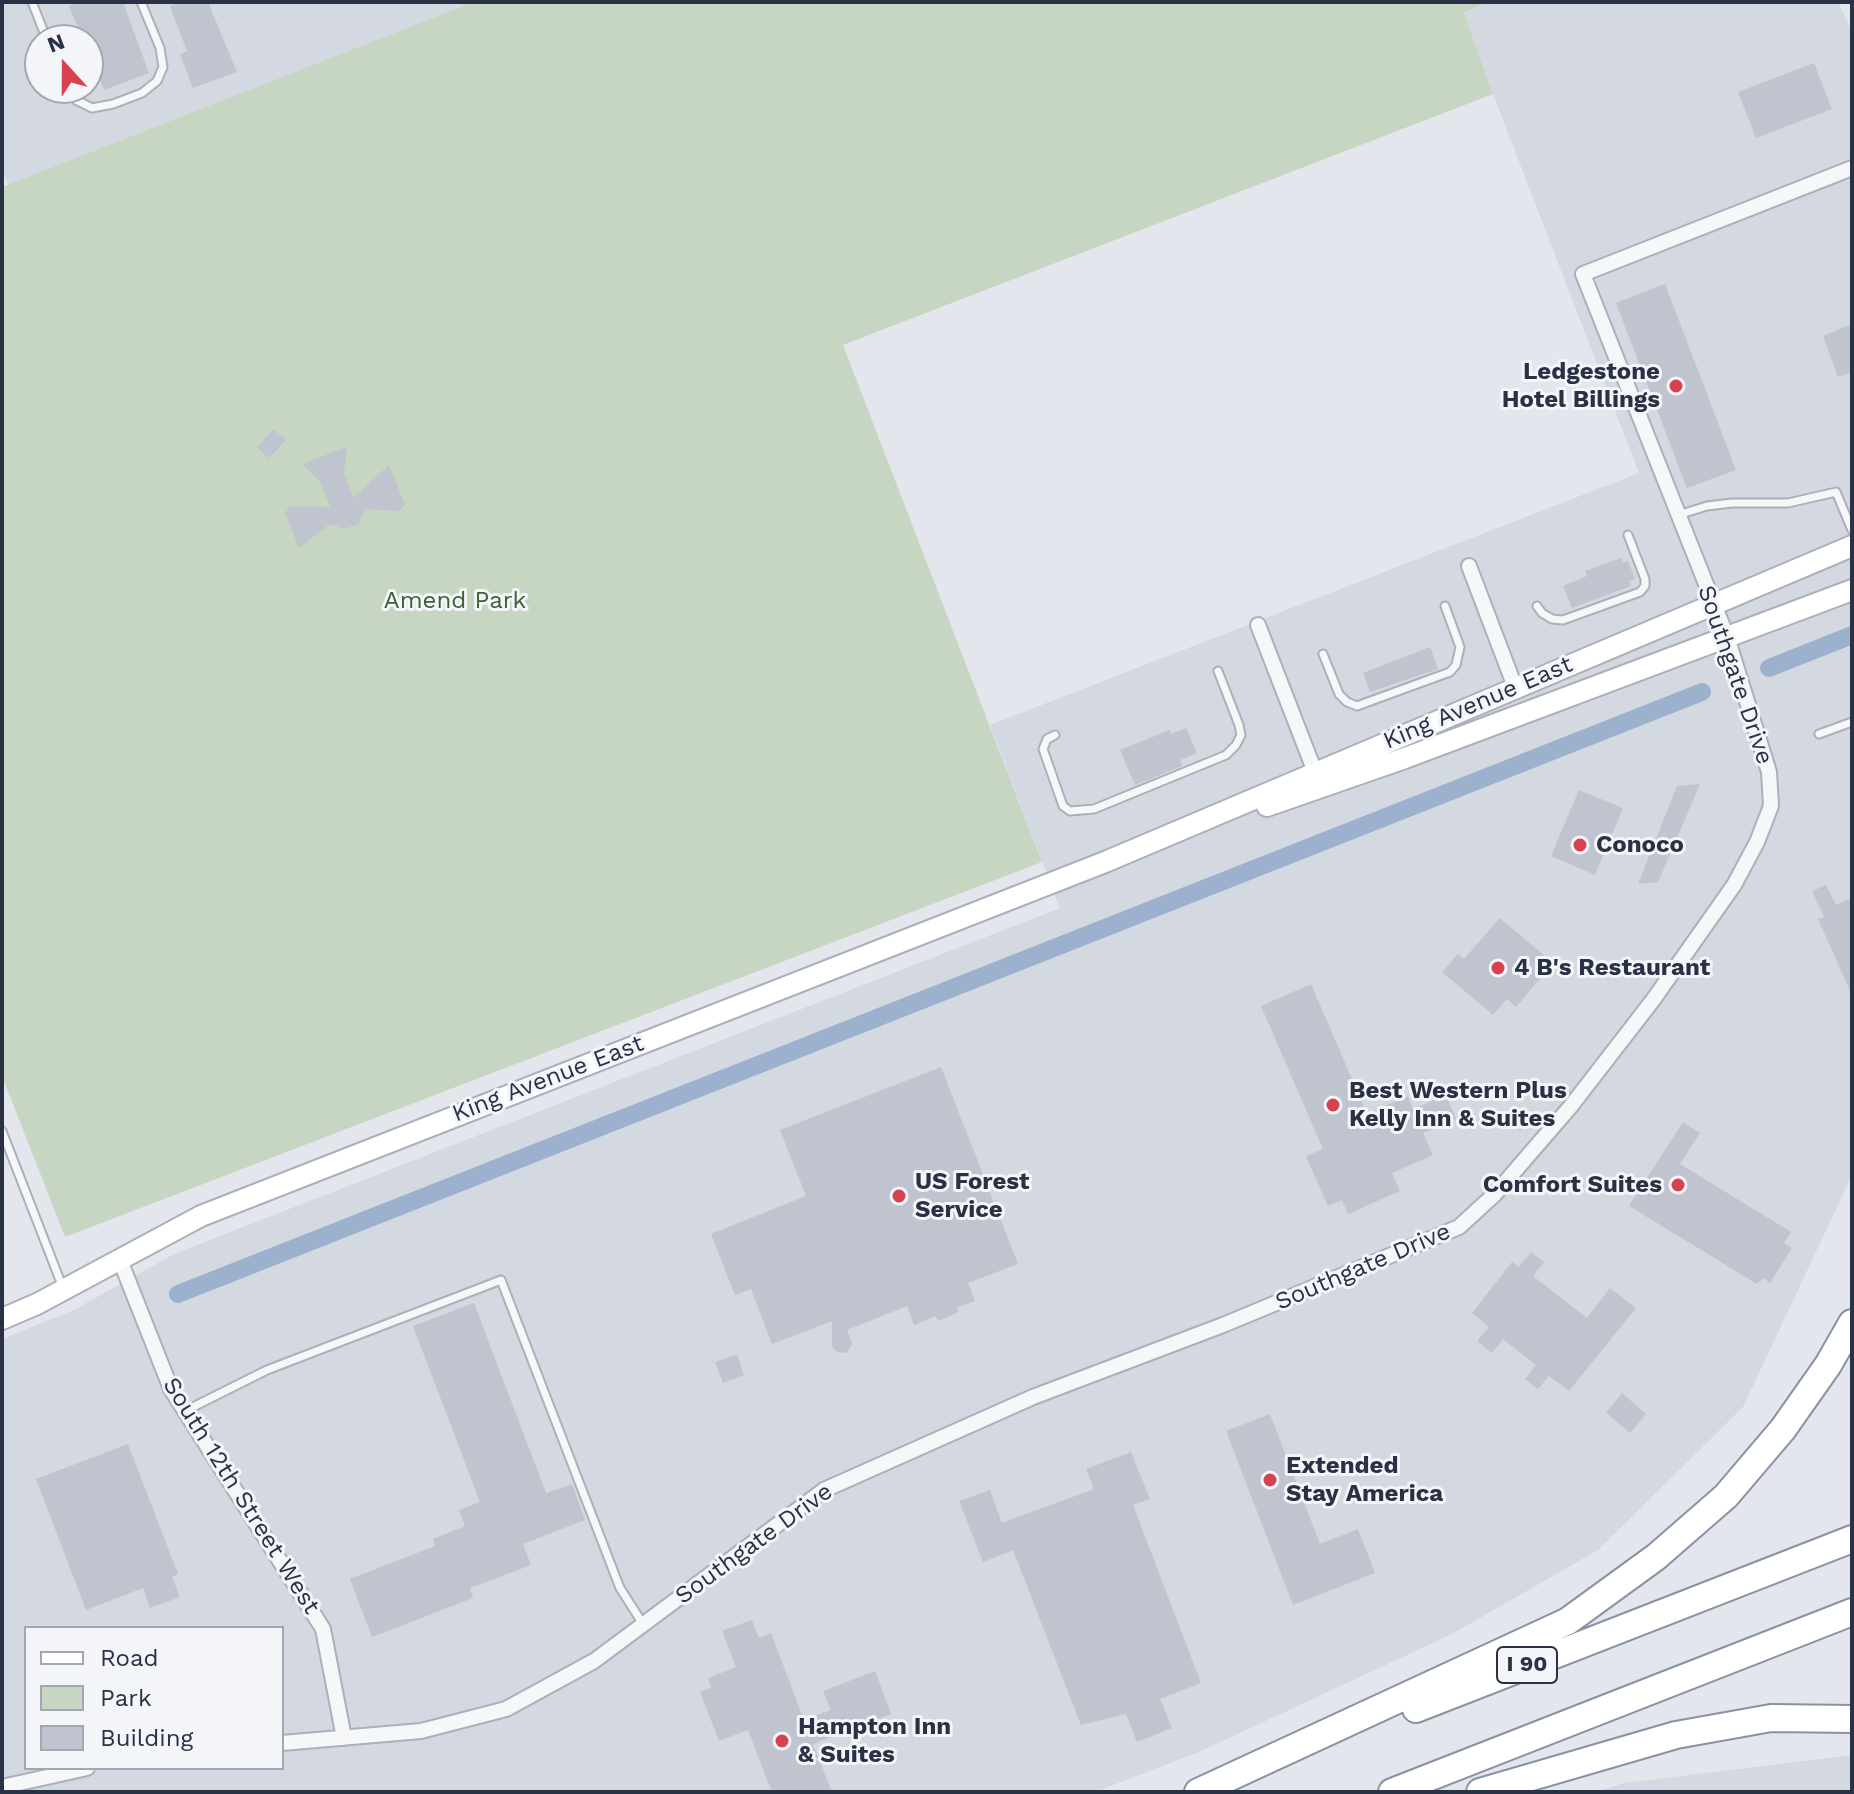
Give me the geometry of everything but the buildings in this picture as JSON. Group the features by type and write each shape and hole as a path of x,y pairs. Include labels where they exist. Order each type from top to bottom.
{"highway":[{"path":"1200,1792 1568,1621 1656,1557 1726,1496 1783,1429 1828,1365 1852,1323"},
{"name":"I 90","path":"1200,1792 1852,1539"},
{"path":"1392,1792 1852,1612"},
{"path":"1480,1792 1676,1735 1771,1718 1852,1719"}],"main road":[{"name":"King Avenue East","path":"2,1319 64,1290 201,1216 1105,862 1852,546"},
{"name":"King Avenue East","path":"1105,862 1405,758 1852,590"}],"street":[{"name":"Southgate Drive","path":"284,1743 421,1731 506,1709 594,1661 824,1490 1033,1397 1223,1325 1459,1227 1495,1194 1571,1106 1648,1007 1734,885 1757,842 1771,806 1769,772 1727,637 1583,274 1852,168"},
{"path":"1469,566 1515,687"},
{"path":"1258,625 1315,772"},
{"name":"South 12th Street West","path":"120,1260 171,1389 323,1629 344,1738"},
{"path":"2,1787 78,1770"}],"lane":[{"path":"32,2 41,24"},
{"path":"84,104 92,108 113,104 142,93 157,81 163,67 160,48 141,2"},
{"path":"1678,515 1707,506 1788,503 1836,492 1852,530"},
{"path":"1537,606 1552,619 1563,620 1640,592 1645,586 1645,579 1628,535"},
{"path":"1323,654 1339,694 1357,706 1450,672 1456,665 1460,647 1445,606"},
{"path":"1055,735 1047,739 1043,749 1063,806 1070,811 1094,809 1226,755 1236,745 1241,735 1239,725 1218,671"},
{"path":"1819,734 1852,722"},
{"path":"2,1131 64,1290"},
{"path":"185,1411 267,1370 501,1280 620,1588 643,1624"}],"shaded area":[{"path":"2,2 473,2 8,185 2,169"},
{"path":"1489,2 1838,2 1852,32 1852,1175 1743,1407 1598,1550 1452,1634 1199,1752 1095,1792 2,1792 2,1339 74,1310 174,1254 1060,908 990,725 1639,473 1464,11"},
{"path":"1852,1755 1852,1792 1595,1792 1625,1783"}],"green space":[{"name":"Amend Park","path":"473,2 1489,2 1464,12 1493,94 843,345 1042,862 65,1237 2,1076 2,187"}],"waterway":[{"path":"1769,668 1852,635"},
{"path":"178,1294 1702,692"}],"place":[{"name":"Ledgestone Hotel Billings","path":"1676,386"},
{"name":"Conoco","path":"1580,845"},
{"name":"4 B's Restaurant","path":"1498,968"},
{"name":"Best Western Plus Kelly Inn & Suites","path":"1333,1105"},
{"name":"Comfort Suites","path":"1678,1185"},
{"name":"US Forest Service","path":"899,1196"},
{"name":"Extended Stay America","path":"1270,1480"},
{"name":"Hampton Inn & Suites","path":"782,1741"}]}
